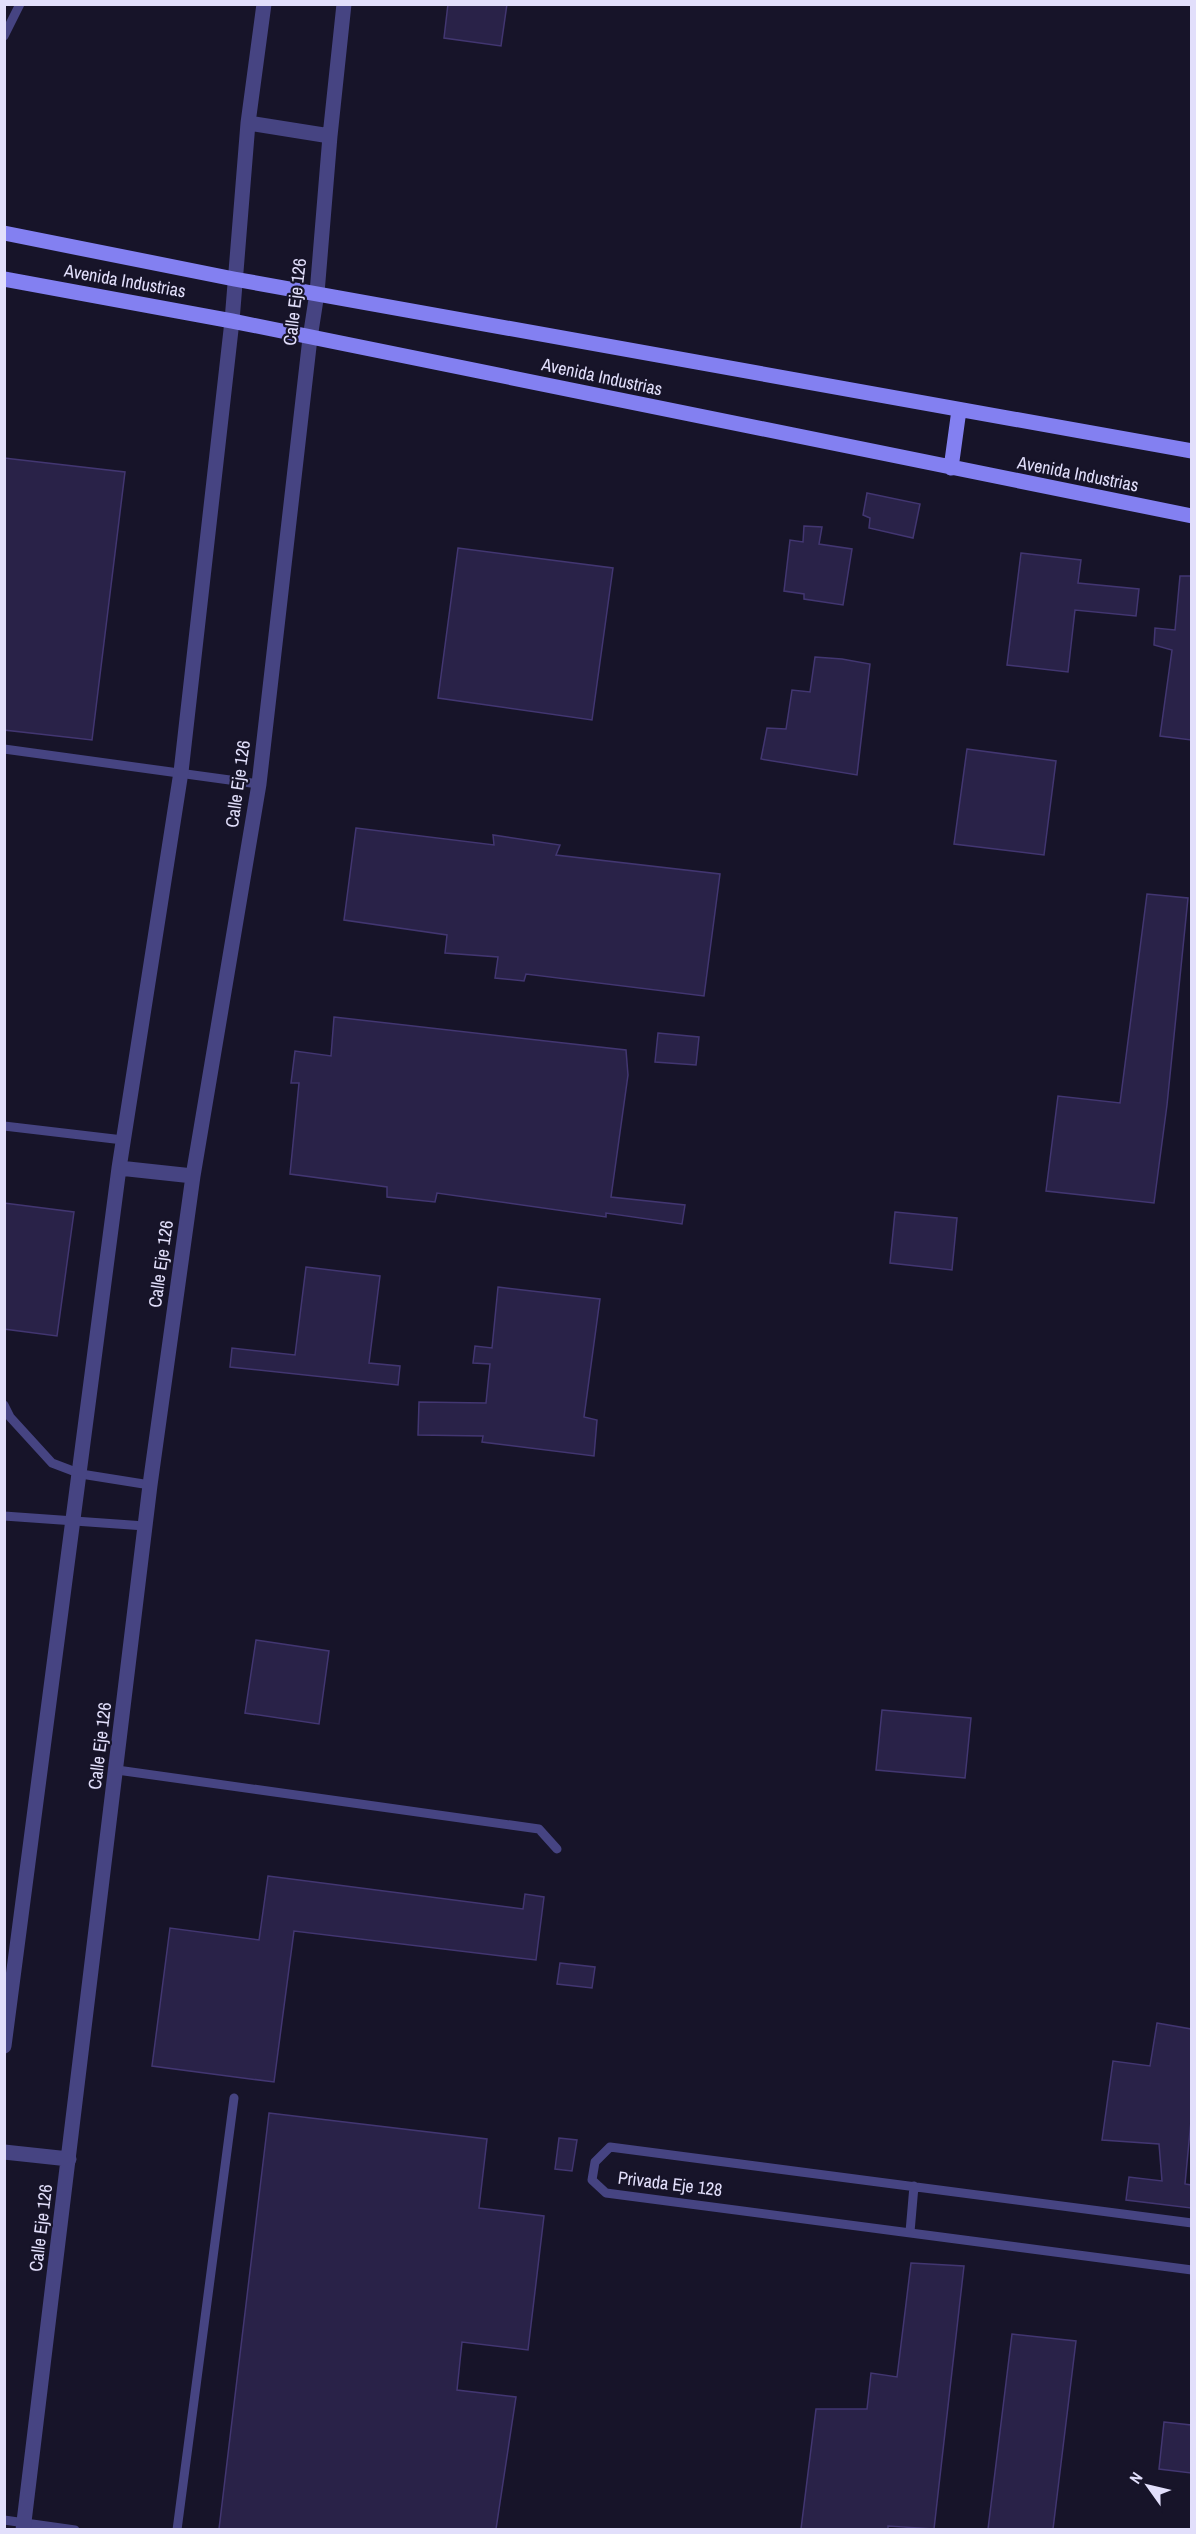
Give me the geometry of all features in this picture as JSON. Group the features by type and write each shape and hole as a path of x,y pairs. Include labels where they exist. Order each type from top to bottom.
{"main road":[{"name":"Avenida Industrias","path":"4,233 234,279 1191,451"},
{"name":"Avenida Industrias","path":"4,279 232,321 1191,516"},
{"path":"951,468 959,410"}],"street":[{"path":"4,2046 81,1474 119,1168 181,772 232,321 248,123 264,4"},
{"name":"Calle Eje 126","path":"23,2526 150,1485 193,1176 259,784 317,293 344,4"},
{"path":"248,123 330,136"},
{"path":"119,1168 193,1176"},
{"path":"4,2152 69,2159"}],"lane":[{"path":"4,36 20,4"},
{"path":"4,749 259,784"},
{"path":"4,1126 123,1140"},
{"path":"4,1405 10,1417 52,1463 81,1474 150,1485"},
{"path":"4,1516 145,1526"},
{"path":"117,1770 539,1829 556,1849"},
{"path":"177,2529 234,2098"},
{"name":"Privada Eje 128","path":"1191,2223 610,2146 594,2162 592,2180 606,2193 1191,2270"},
{"path":"910,2232 914,2186"},
{"path":"4,2520 23,2526 75,2529"}],"building":[{"path":"448,4 507,4 501,46 444,38"},
{"path":"4,458 125,472 92,740 4,730"},
{"path":"867,493 920,504 913,538 869,528 870,518 863,515"},
{"path":"804,526 822,527 819,544 852,549 843,605 804,599 804,594 784,591 790,540 803,542"},
{"path":"458,548 613,568 592,720 438,698"},
{"path":"1021,553 1081,560 1078,583 1139,589 1136,616 1075,610 1068,672 1007,665"},
{"path":"1180,576 1191,576 1191,740 1160,736 1172,650 1154,645 1155,628 1175,630"},
{"path":"815,657 870,664 857,775 761,759 767,728 786,729 792,690 810,692"},
{"path":"967,749 1056,761 1044,855 954,844"},
{"path":"356,828 494,845 493,835 560,845 556,855 720,874 704,996 526,974 524,981 495,978 498,957 445,953 447,935 344,920"},
{"path":"1147,894 1188,898 1167,1105 1154,1203 1046,1191 1058,1096 1120,1103"},
{"path":"334,1017 626,1050 628,1075 611,1197 685,1205 682,1224 606,1213 606,1217 437,1193 435,1202 387,1197 387,1187 290,1174 299,1083 291,1083 295,1051 331,1056"},
{"path":"658,1033 699,1037 696,1065 655,1062"},
{"path":"4,1203 74,1212 57,1336 4,1329"},
{"path":"895,1212 957,1218 952,1270 890,1263"},
{"path":"306,1267 380,1276 369,1363 400,1366 398,1385 230,1367 232,1348 295,1355"},
{"path":"498,1287 600,1299 584,1417 597,1420 594,1456 482,1442 483,1436 418,1435 419,1402 486,1403 490,1364 473,1363 475,1346 492,1348"},
{"path":"256,1640 329,1651 319,1724 245,1713"},
{"path":"882,1710 971,1718 965,1778 876,1770"},
{"path":"268,1876 523,1909 525,1894 544,1897 536,1960 294,1931 274,2082 152,2066 170,1928 259,1940"},
{"path":"560,1963 595,1967 592,1988 557,1984"},
{"path":"1157,2023 1191,2029 1191,2121 1185,2184 1191,2185 1191,2208 1126,2200 1129,2177 1162,2181 1159,2144 1102,2140 1113,2061 1150,2066"},
{"path":"269,2113 487,2139 479,2208 544,2216 528,2350 462,2342 457,2390 516,2397 496,2529 219,2529"},
{"path":"559,2138 577,2140 572,2171 555,2169"},
{"path":"911,2263 964,2266 934,2529 888,2526 888,2529 801,2529 816,2409 867,2409 871,2373 897,2377"},
{"path":"1012,2334 1076,2341 1053,2529 988,2529"},
{"path":"1164,2422 1191,2425 1191,2473 1159,2469"}]}
